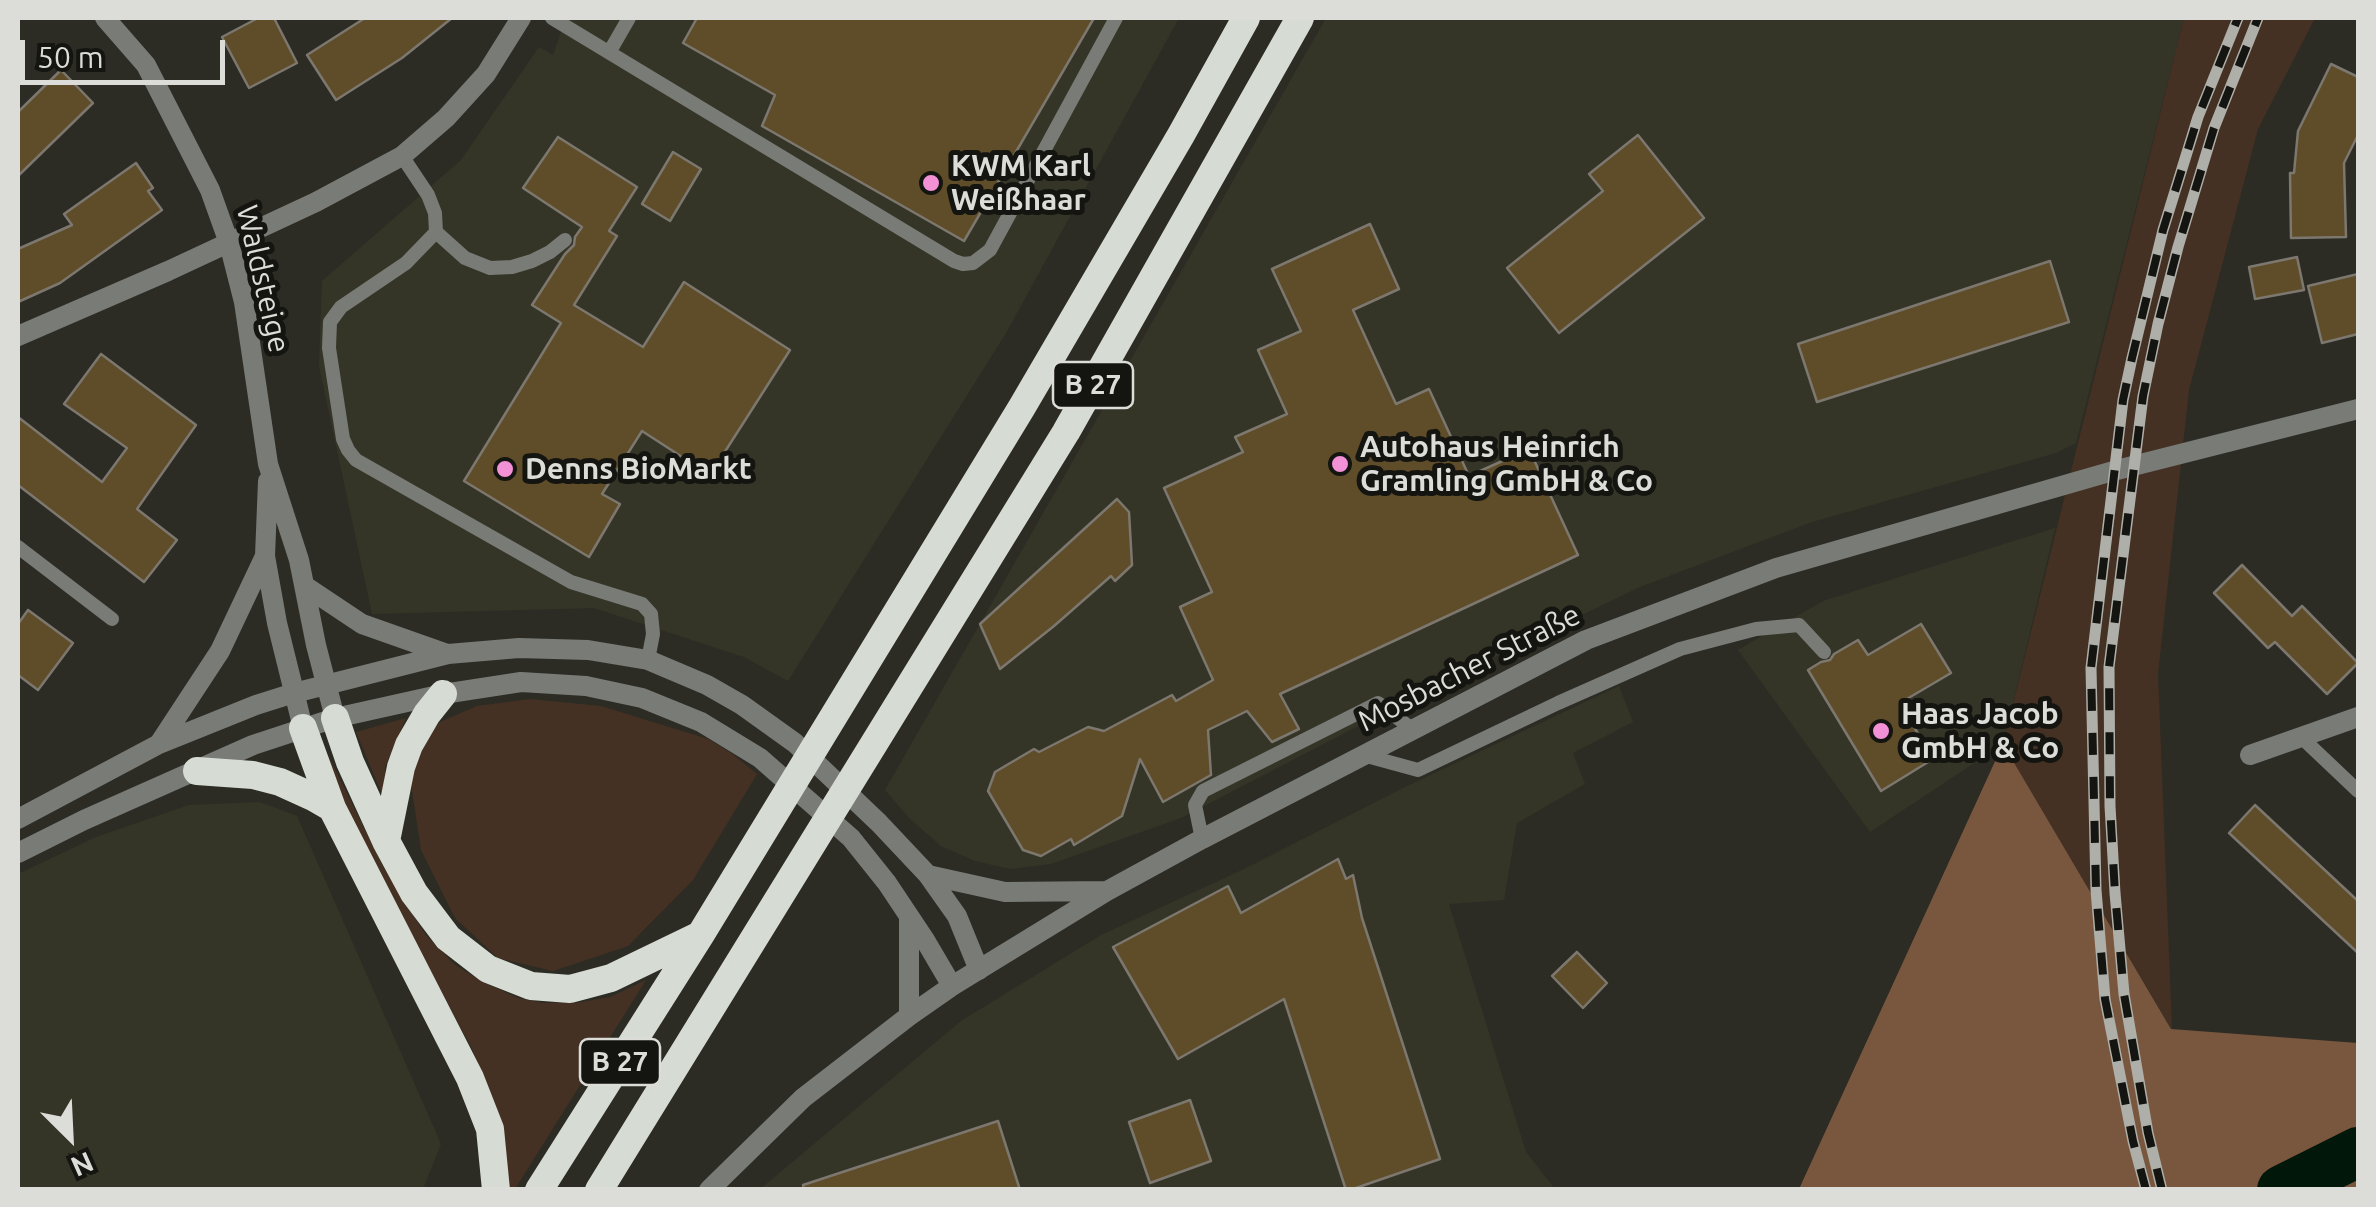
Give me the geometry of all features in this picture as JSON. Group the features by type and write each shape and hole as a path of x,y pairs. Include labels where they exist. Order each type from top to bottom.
{"highway":[{"name":"B 27","path":"539,1190 701,934 1022,407 1246,18"},
{"name":"B 27","path":"599,1190 1066,432 1300,18"},
{"path":"386,841 401,766 409,745 442,694"},
{"path":"335,718 350,762 414,893 448,938 488,969 532,986 570,990 611,978 701,934"},
{"path":"303,728 332,808 470,1078 490,1129 496,1190"},
{"path":"197,770 253,774 280,782 332,808"}],"street":[{"name":"Waldsteige","path":"105,18 146,65 210,190 229,243 244,302 268,464 299,560 335,718"},
{"path":"18,336 229,243 402,156 446,118 486,74 521,18"},
{"name":"Mosbacher Straße","path":"709,1190 803,1098 952,986 1107,891 1202,839 1586,640 1776,568 2113,471 2358,408"},
{"name":"Waldsteige","path":"268,464 265,556 303,728"},
{"path":"159,744 220,651 265,556"},
{"path":"305,586 362,624 448,654"},
{"path":"18,820 159,744 256,705 448,654 519,648 588,650 648,660 707,685 795,743 879,822 928,875 957,916 979,970"},
{"path":"18,853 253,746 335,718 442,694 521,682 586,686 642,698 701,722 760,758 851,838 887,883 952,986"},
{"path":"2250,755 2358,716"},
{"path":"928,875 1005,892 1107,891"},
{"path":"908,914 909,1016"}],"lane":[{"path":"552,18 963,264 972,263 990,250 1116,18"},
{"path":"610,51 629,18"},
{"path":"402,156 432,204 436,232 406,263 341,307 330,322 329,348 348,450 356,460 571,582 642,604 651,614 653,634 648,660"},
{"path":"436,232 465,258 490,268 532,261 564,240"},
{"path":"18,547 112,620"},
{"path":"1362,755 1418,770 1680,648 1756,628 1799,624 1824,652"},
{"path":"1202,839 1196,805 1203,792 1378,703 1412,729"},
{"path":"2300,737 2358,791"}],"shaded area":[{"path":"566,18 1179,18 1006,333 788,681 744,657 594,608 372,614 319,366 322,281 461,160 539,47 553,55"},
{"path":"1326,18 2184,18 2076,443 2056,453 1812,522 1640,587 1447,680 1181,818 1051,864 1010,869 975,861 941,846 885,790"},
{"path":"2184,18 2315,18 2258,129 2189,390 2158,674 2172,1030 2003,744"},
{"path":"2055,528 2003,744 1870,832 1738,650 1823,601"},
{"path":"1619,686 1633,722 1573,753 1585,784 1517,823 1504,900 1449,904 1526,1152 1555,1189 759,1190 961,1021 1101,935"},
{"path":"530,699 601,706 708,739 757,774 693,880 628,946 553,971 498,958 455,918 421,850 410,777 423,744 440,722 477,706"},
{"path":"406,718 385,767 385,796 356,732"},
{"path":"2003,744 2171,1029 2358,1043 2358,1189 1799,1189"},
{"path":"325,749 383,866 425,934 455,965 518,998 543,1003 610,997 646,980 515,1189 502,1189 491,1096 472,1049 365,848 330,772"},
{"path":"260,802 297,816 441,1144 423,1189 18,1189 18,874 96,837 189,805"}],"building":[{"path":"258,18 274,18 297,63 249,88 222,37"},
{"path":"365,18 452,18 402,58 336,100 307,55"},
{"name":"KWM Karl Weißhaar","path":"697,18 1094,18 964,241 762,126 775,95 683,43"},
{"path":"2331,64 2358,77 2358,135 2344,163 2346,237 2291,238 2290,173 2294,173 2298,131"},
{"path":"61,70 93,103 18,176 18,112"},
{"path":"1638,135 1704,218 1559,333 1507,268 1603,191 1589,174"},
{"path":"558,137 637,187 609,231 617,236 574,305 643,347 684,282 790,350 710,475 642,431 602,494 620,504 589,557 464,481 561,323 532,305 582,227 523,188"},
{"path":"673,152 701,169 670,221 642,204"},
{"path":"136,163 153,188 148,191 162,210 60,283 18,302 18,249 72,225 64,214"},
{"name":"Autohaus Heinrich Gramling GmbH & Co","path":"1370,224 1399,289 1353,310 1396,404 1429,389 1469,476 1529,449 1578,555 1280,694 1299,729 1272,742 1247,711 1208,730 1211,775 1163,802 1140,759 1122,816 1074,845 1071,839 1041,856 1023,850 988,791 995,772 1034,749 1039,752 1088,727 1104,731 1172,695 1176,701 1213,680 1180,607 1212,592 1164,488 1243,452 1235,437 1287,414 1258,350 1301,331 1272,269"},
{"path":"2297,257 2304,290 2255,299 2249,267"},
{"path":"2050,261 2069,322 1817,402 1798,344"},
{"path":"2358,274 2358,334 2322,343 2308,286"},
{"path":"101,354 196,425 137,509 177,540 144,582 18,485 18,417 102,482 127,448 64,404"},
{"path":"1117,499 1129,512 1132,565 1115,581 1111,576 1000,669 980,624"},
{"path":"2242,565 2292,616 2302,606 2358,663 2327,694 2275,642 2268,648 2214,593"},
{"path":"28,610 73,643 38,690 18,675 18,624"},
{"name":"Haas Jacob GmbH & Co","path":"1921,624 1951,673 1900,703 1933,759 1881,791 1808,670 1858,640 1868,655"},
{"path":"2255,805 2358,901 2358,953 2229,833"},
{"path":"1338,859 1346,879 1353,875 1362,918 1440,1159 1350,1190 1346,1190 1284,999 1178,1059 1113,947 1228,886 1241,913"},
{"path":"1577,952 1607,983 1583,1008 1552,976"},
{"path":"1190,1100 1211,1161 1150,1183 1129,1122"},
{"path":"998,1121 1020,1190 804,1190 803,1185"}],"waterway":[{"path":"2282,1190 2358,1152"}],"railway":[{"path":"2146,1190 2105,999 2096,890 2091,668 2123,400 2132,358 2163,230 2198,117 2238,18"},
{"path":"2162,1190 2124,994 2110,806 2109,667 2143,396 2158,324 2214,128 2258,18"}],"place":[{"name":"KWM Karl Weißhaar","path":"931,183"},
{"name":"Autohaus Heinrich Gramling GmbH & Co","path":"1340,464"},
{"name":"Denns BioMarkt","path":"505,469"},
{"name":"Haas Jacob GmbH & Co","path":"1881,731"}]}
